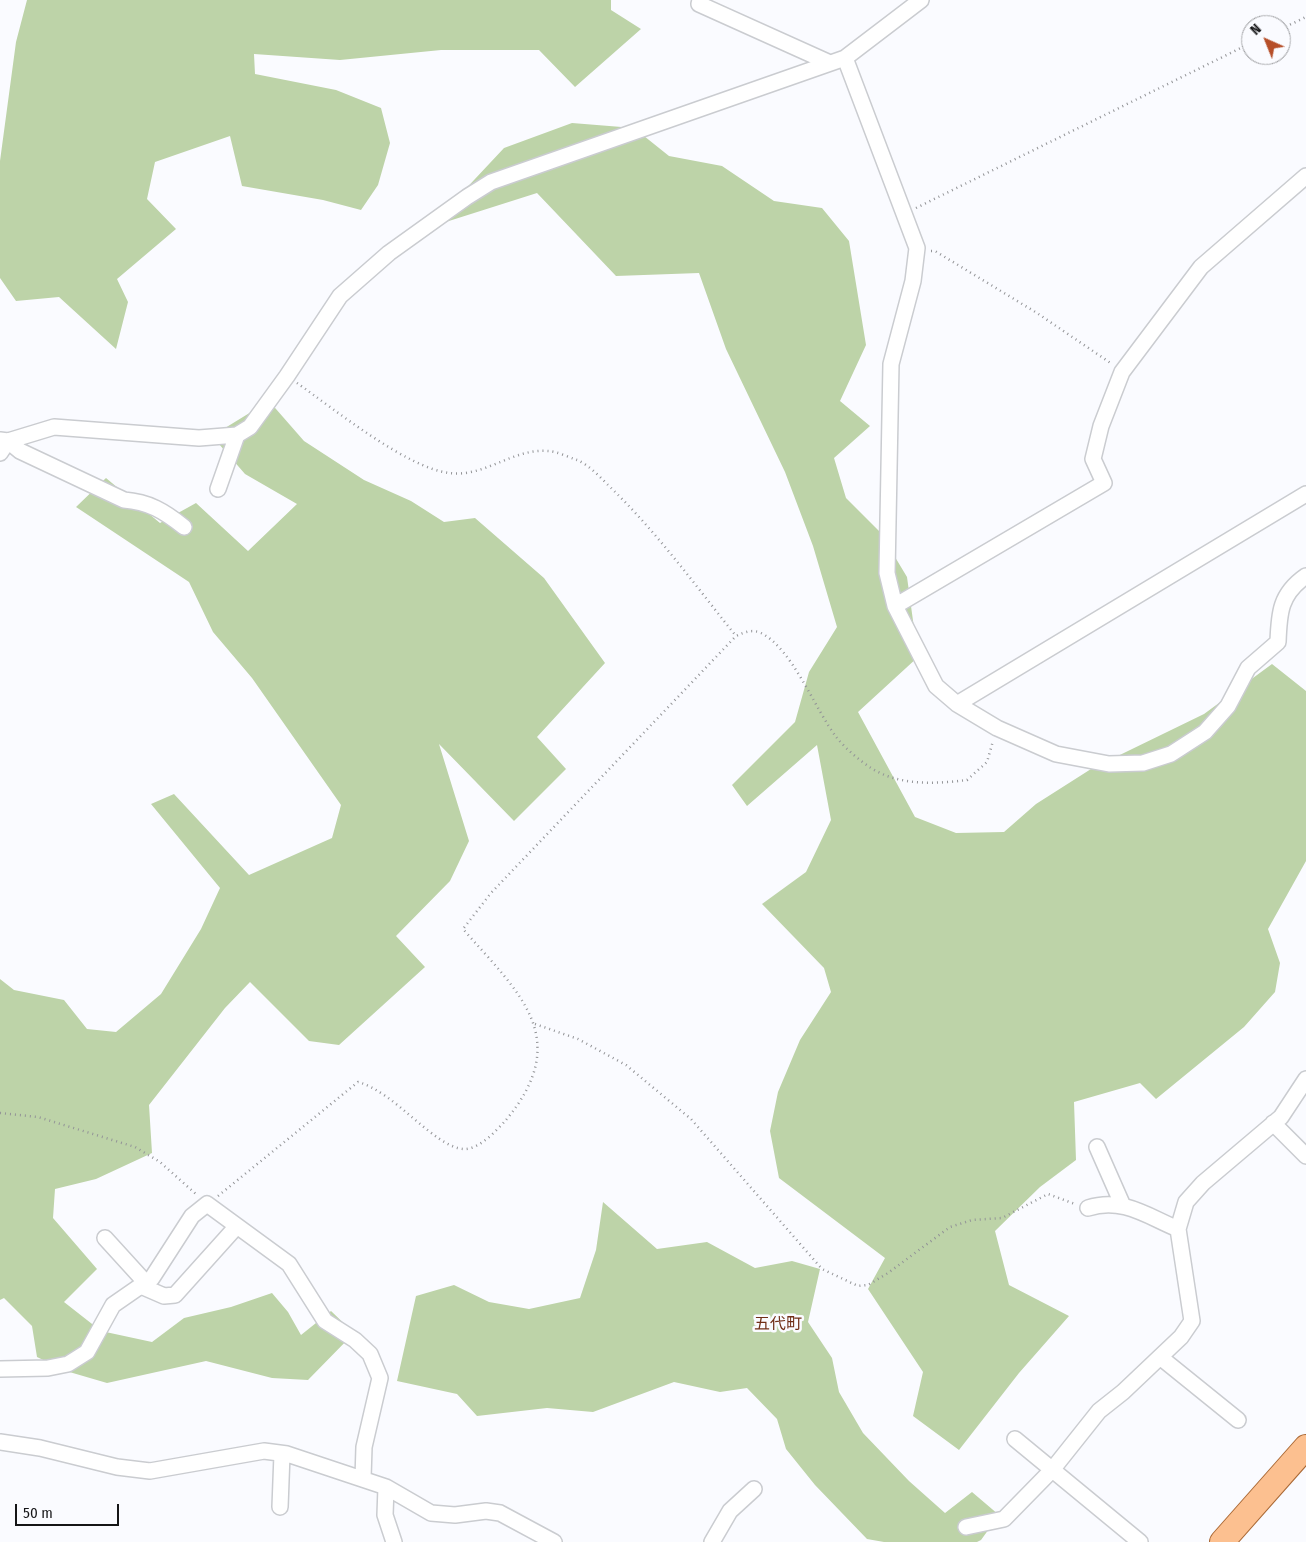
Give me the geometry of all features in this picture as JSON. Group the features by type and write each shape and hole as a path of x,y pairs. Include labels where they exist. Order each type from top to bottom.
{"main road":[{"path":"1222,1542 1306,1447"}],"street":[{"path":"700,0 699,4 830,63"},
{"path":"3,445 54,427 199,438 237,435 250,427 287,376 340,296 390,253 467,197 491,182 845,58 921,0"},
{"path":"845,58 917,253 914,281 891,364 887,573 895,606 936,686 957,704 997,728 1056,754 1109,764 1143,763 1171,754 1205,732 1228,706 1248,668 1278,642 1280,611 1286,595 1306,576"},
{"path":"895,606 1104,483 1093,459 1101,426 1122,372 1201,267 1306,176"},
{"path":"218,488 237,435"},
{"path":"3,445 20,451 124,500 143,502 163,510 184,527"},
{"path":"957,704 1306,494"},
{"path":"966,1528 1004,1519 1052,1470 1098,1411 1123,1392 1181,1337 1192,1322 1178,1229 1186,1202 1203,1183 1281,1117 1306,1079"},
{"path":"1274,1123 1306,1156"},
{"path":"1097,1147 1123,1206"},
{"path":"0,1369 48,1368 68,1364 87,1352 113,1305 152,1278 192,1216 207,1204 289,1264 325,1321 355,1340 370,1354 380,1378 364,1447 363,1478"},
{"path":"1088,1208 1101,1204 1118,1204 1178,1229"},
{"path":"105,1238 144,1284 164,1296 175,1295 237,1226"},
{"path":"1160,1358 1238,1420"},
{"path":"1016,1439 1140,1542"},
{"path":"0,1442 40,1448 117,1467 150,1471 264,1451 282,1454 363,1478 386,1487 431,1513 456,1515 486,1511 500,1513 554,1542"},
{"path":"280,1507 282,1454"},
{"path":"386,1487 385,1515 394,1542"},
{"path":"712,1542 730,1511 754,1489"}],"path":[{"path":"1291,24 1306,17"},
{"path":"903,214 1241,48"},
{"path":"917,253 935,251 1037,313 1106,358 1122,372"},
{"path":"287,376 388,446 432,469 450,474 474,472 520,454 548,451 578,460 593,470 632,508 736,636"},
{"path":"0,1113 38,1117 135,1147 160,1162 207,1204 358,1082 382,1092 449,1145 464,1149 475,1147 504,1122 522,1100 535,1072 539,1054 535,1024 523,1003 499,970 463,929 490,893 736,636 750,630 761,633 777,646 837,738 852,754 872,769 896,778 916,783 968,780 987,762 997,728"},
{"path":"535,1024 578,1039 626,1065 691,1119 822,1269 858,1286 868,1285 888,1273 950,1227 972,1220 1002,1218 1048,1194 1088,1208"}],"green space":[{"path":"27,0 611,0 611,10 641,29 575,87 539,50 441,50 340,60 254,54 255,74 336,90 381,108 390,143 378,185 361,210 323,200 242,186 230,136 155,162 147,199 176,229 117,279 128,302 116,349 59,297 16,301 0,278 0,161 16,42"},
{"path":"572,123 634,128 669,156 722,166 774,201 822,208 849,241 866,345 840,401 870,426 834,458 846,498 880,532 907,577 918,657 858,712 915,817 956,833 1004,832 1036,804 1091,769 1204,714 1272,664 1306,691 1306,861 1268,929 1280,963 1275,992 1244,1027 1156,1099 1140,1083 1074,1102 1076,1160 1040,1187 995,1231 1009,1285 1069,1316 1019,1373 959,1450 913,1416 923,1372 868,1289 885,1258 779,1178 770,1131 778,1092 800,1040 831,992 824,968 762,904 806,872 831,820 817,745 747,806 732,785 795,722 809,672 837,627 813,546 785,472 726,349 699,273 616,276 537,193 430,227 504,148"},
{"path":"269,401 304,441 364,480 411,501 444,522 475,518 544,578 605,663 537,737 566,769 514,821 439,744 469,841 450,881 396,936 425,967 339,1045 309,1041 250,982 225,1008 149,1105 152,1153 96,1179 55,1189 53,1218 97,1269 64,1302 101,1331 152,1342 184,1318 231,1307 272,1293 288,1312 301,1335 331,1311 354,1333 308,1380 272,1378 206,1361 107,1383 66,1371 37,1357 32,1326 4,1298 0,1300 0,979 14,990 64,1000 87,1029 116,1032 161,994 201,929 220,888 151,804 174,794 249,875 332,838 341,805 252,678 213,632 189,582 76,507 106,478 160,523 196,503 248,551 297,504 245,474 212,436"},
{"path":"603,1202 657,1249 707,1242 755,1268 792,1261 820,1269 808,1322 832,1358 839,1392 863,1433 909,1481 945,1513 972,1492 999,1515 981,1540 977,1542 884,1542 867,1539 815,1485 786,1449 777,1419 747,1388 720,1392 674,1382 593,1412 547,1408 477,1416 457,1394 397,1381 416,1296 454,1285 489,1302 529,1309 580,1298 596,1250"}],"district":[{"name":"五代町","path":"778,1325"}]}
